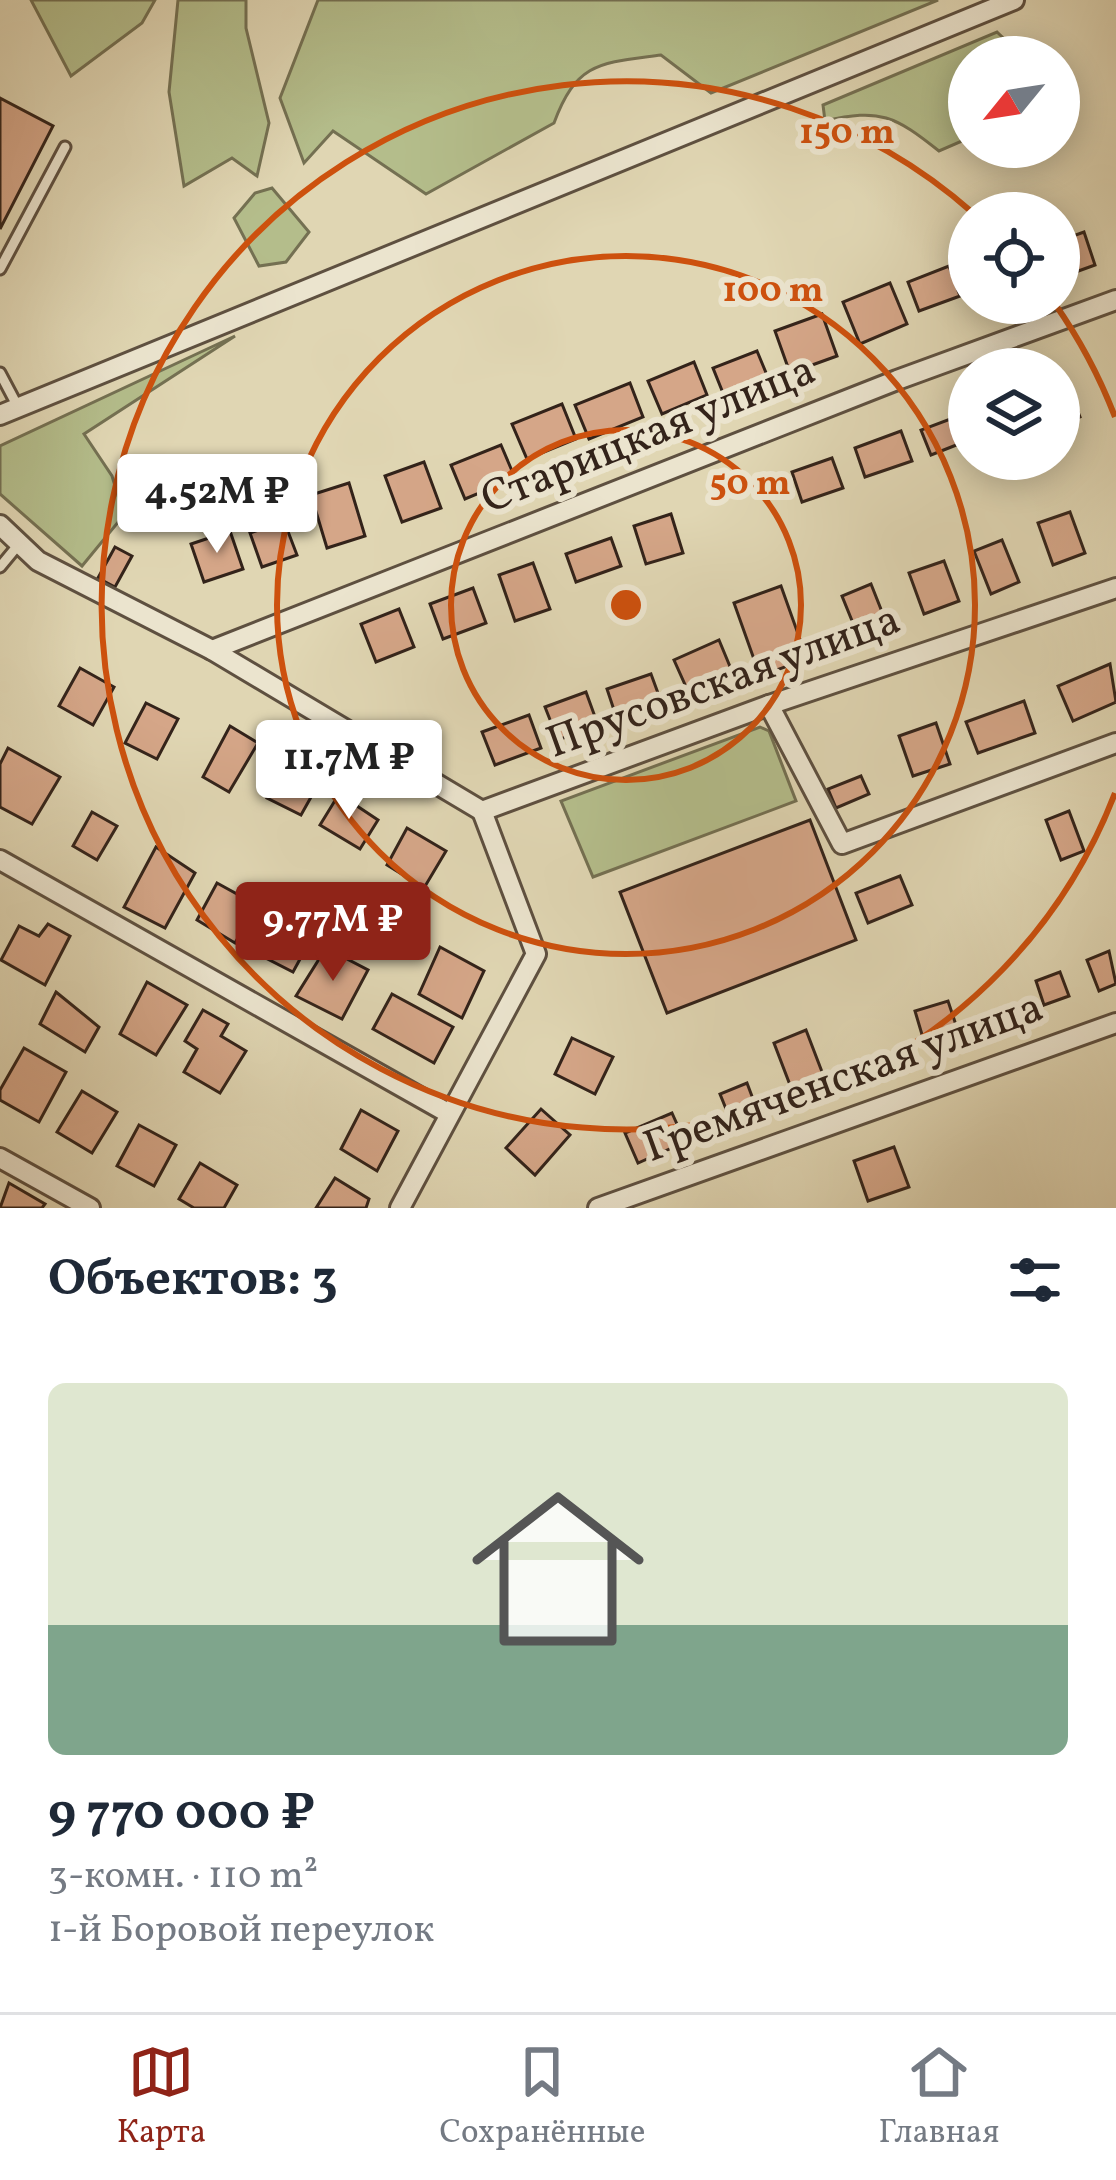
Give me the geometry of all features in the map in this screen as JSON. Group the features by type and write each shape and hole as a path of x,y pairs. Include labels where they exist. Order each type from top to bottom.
{"street":[{"path":"9,411 1014,0"},
{"name":"Старицкая улица","path":"212,650 897,380 1116,300"},
{"path":"0,525 38,561 212,650 482,811 536,954 400,1208"},
{"name":"Прусовская улица","path":"482,811 769,705 1116,588"},
{"path":"769,705 842,844 1116,743"},
{"path":"0,860 448,1113"},
{"name":"Гремяченская улица","path":"598,1208 1116,1023"},
{"path":"0,1158 90,1208"}],"lane":[{"path":"0,269 65,147"},
{"path":"0,374 9,411"},
{"path":"0,567 19,544"}],"green space":[{"path":"31,0 155,0 142,23 71,76"},
{"path":"178,0 246,0 246,28 269,123 257,176 232,158 184,186 169,92"},
{"path":"318,0 938,0 711,93 661,55 607,64 582,76 572,87 554,123 426,194 333,131 304,163 280,98"},
{"path":"948,53 948,147 939,151 886,118 860,115 825,121 823,105"},
{"path":"272,188 309,232 286,262 259,266 234,218 255,193"},
{"path":"235,336 84,434 112,476 124,515 82,566 0,494 0,446"},
{"path":"760,727 769,731 796,801 593,877 561,801"}],"building":[{"path":"0,98 53,126 0,229"},
{"path":"1084,232 1095,265 1080,270 1080,233"},
{"path":"948,266 948,300 919,311 908,282"},
{"path":"890,283 907,324 860,344 843,302"},
{"path":"822,314 837,356 790,373 775,331"},
{"path":"757,351 769,380 725,398 713,368"},
{"path":"694,362 707,395 662,414 648,381"},
{"path":"630,383 643,417 589,439 575,405"},
{"path":"562,404 576,439 527,459 512,424"},
{"path":"948,420 948,448 931,455 921,430"},
{"path":"901,431 912,461 865,477 855,448"},
{"path":"501,445 515,478 465,499 451,465"},
{"path":"832,458 843,488 802,502 792,472"},
{"path":"424,462 441,508 402,522 385,476"},
{"path":"349,483 365,536 327,548 311,495"},
{"path":"1070,512 1085,553 1053,565 1038,523"},
{"path":"671,514 683,553 646,564 634,526"},
{"path":"284,521 297,555 262,567 250,533"},
{"path":"230,531 243,569 204,582 191,544"},
{"path":"611,538 621,566 576,582 566,554"},
{"path":"1002,540 1019,582 991,594 974,551"},
{"path":"115,547 132,556 115,587 98,578"},
{"path":"944,561 959,601 924,614 909,573"},
{"path":"533,563 550,609 515,621 499,575"},
{"path":"871,584 886,622 857,633 842,596"},
{"path":"781,586 807,659 760,676 734,603"},
{"path":"473,588 486,623 443,639 430,604"},
{"path":"399,609 414,647 376,662 361,624"},
{"path":"719,640 731,669 687,689 674,660"},
{"path":"1110,664 1116,702 1073,721 1058,686"},
{"path":"80,668 114,687 93,725 59,706"},
{"path":"651,674 662,704 617,719 607,689"},
{"path":"586,692 598,725 558,740 545,707"},
{"path":"1024,701 1035,733 978,753 966,722"},
{"path":"146,703 178,719 157,759 125,743"},
{"path":"529,715 541,748 495,765 482,732"},
{"path":"936,723 950,764 913,776 899,736"},
{"path":"230,726 258,743 229,792 203,777"},
{"path":"8,748 60,777 32,824 0,807 0,764"},
{"path":"286,760 320,781 301,815 267,798"},
{"path":"861,776 869,794 836,808 828,789"},
{"path":"339,794 378,820 360,849 320,825"},
{"path":"1069,811 1084,851 1061,860 1046,820"},
{"path":"92,812 117,826 97,860 73,846"},
{"path":"810,820 856,940 667,1013 620,892"},
{"path":"407,828 446,851 424,888 387,865"},
{"path":"156,847 195,873 165,928 124,907"},
{"path":"900,876 912,905 868,923 856,893"},
{"path":"217,883 257,905 235,943 197,920"},
{"path":"274,915 312,937 293,972 256,953"},
{"path":"48,924 70,936 45,985 1,960 19,926 39,936"},
{"path":"440,947 484,971 462,1018 419,994"},
{"path":"326,948 368,970 342,1019 296,996"},
{"path":"1109,951 1116,984 1099,991 1087,960"},
{"path":"1060,972 1069,996 1044,1005 1036,981"},
{"path":"147,982 187,1005 156,1055 120,1034"},
{"path":"56,992 99,1027 85,1052 40,1024"},
{"path":"392,994 453,1027 434,1063 373,1029"},
{"path":"948,1001 960,1037 926,1048 915,1011"},
{"path":"203,1010 228,1024 221,1036 246,1051 220,1093 184,1072 197,1049 185,1041"},
{"path":"806,1030 827,1085 795,1098 774,1043"},
{"path":"572,1038 613,1057 595,1094 555,1074"},
{"path":"24,1048 66,1072 39,1122 0,1100 0,1090"},
{"path":"747,1083 759,1115 733,1126 720,1094"},
{"path":"82,1091 117,1112 92,1153 57,1132"},
{"path":"541,1109 570,1135 535,1175 506,1148"},
{"path":"361,1110 398,1131 377,1171 341,1149"},
{"path":"672,1113 685,1142 638,1163 625,1133"},
{"path":"139,1125 176,1145 154,1186 117,1166"},
{"path":"894,1147 909,1187 868,1201 854,1161"},
{"path":"200,1163 237,1185 224,1208 194,1208 179,1199"},
{"path":"335,1178 369,1199 366,1208 316,1208"},
{"path":"9,1183 45,1204 42,1208 0,1208"}]}
